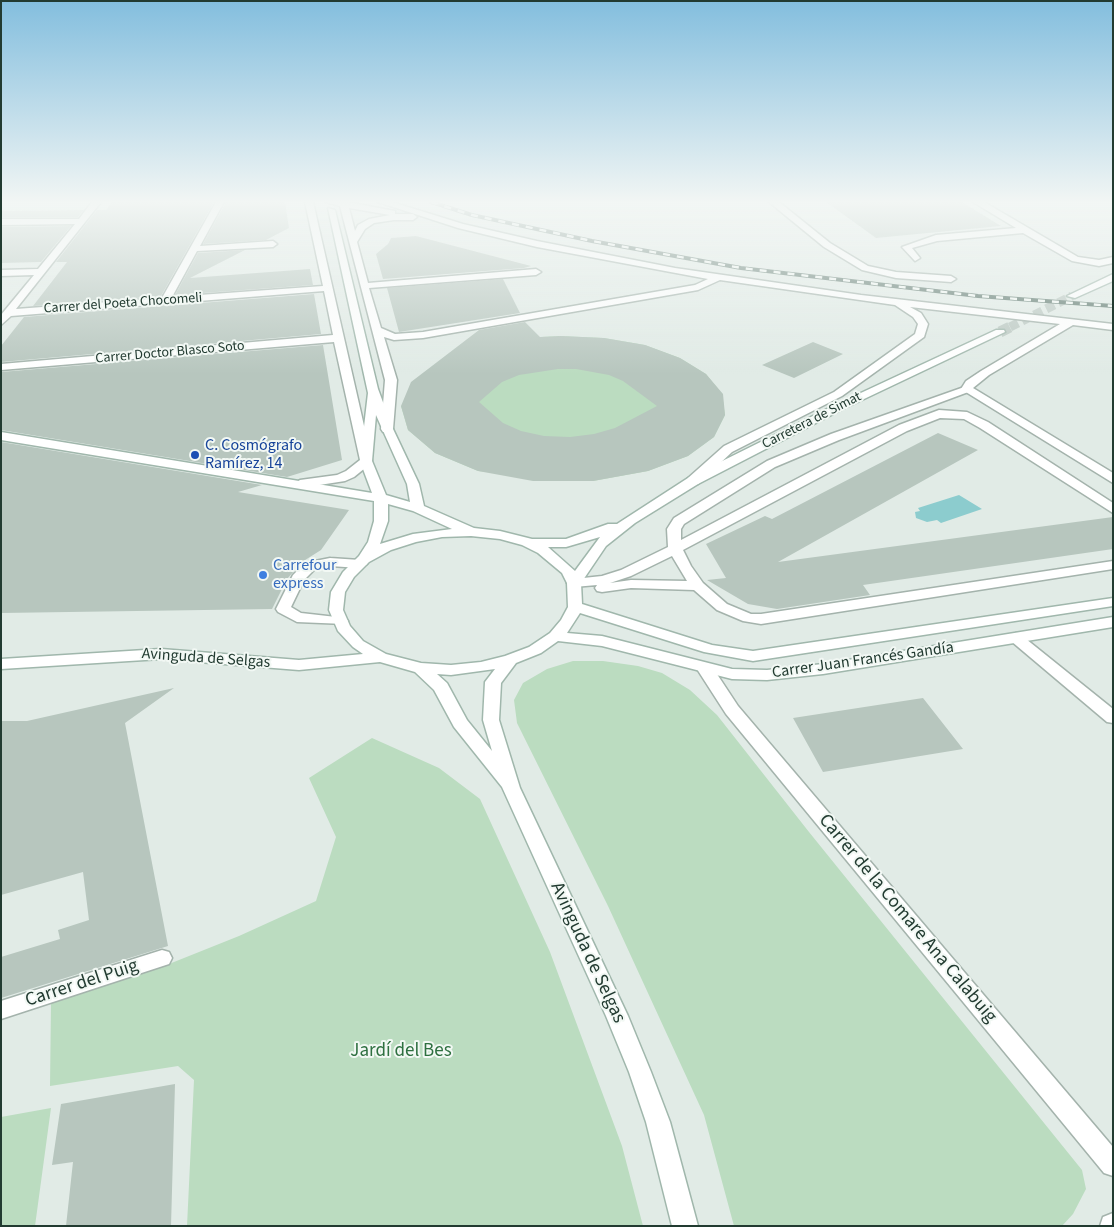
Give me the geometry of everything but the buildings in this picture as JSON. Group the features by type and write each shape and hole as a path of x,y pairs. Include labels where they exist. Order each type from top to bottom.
{"street":[{"path":"1,322 52,259"},
{"path":"165,301 187,259"},
{"path":"322,259 366,461 381,498 379,533 362,561 348,575 338,592 336,610 342,628 358,644 380,657"},
{"path":"342,259 372,389 387,429 413,484 418,508"},
{"path":"358,259 391,380 387,429"},
{"path":"612,259 717,278 894,302 1113,327"},
{"path":"850,259 865,268 896,275 951,279"},
{"path":"1077,259 1099,263 1113,260"},
{"path":"1,273 42,272"},
{"path":"364,286 536,272"},
{"path":"1072,296 1113,277"},
{"path":"376,330 394,337 423,335 698,287 717,278"},
{"name":"Carrer del Poeta Chocomeli","path":"8,313 328,288"},
{"path":"693,481 728,449 838,394 920,334 923,324 917,315 894,302"},
{"path":"1071,322 985,373 970,383 967,388 835,437 772,464 679,521 673,534 675,549 698,586 722,608 748,618 761,619 1113,565"},
{"name":"Carretera de Simat","path":"380,657 420,668 451,670 481,667 510,660 535,650 555,636 568,622 575,594 600,543 630,520 693,481 839,407 1000,332"},
{"name":"Carrer Doctor Blasco Soto","path":"1,367 339,338"},
{"path":"967,388 1113,479"},
{"path":"300,484 340,478 350,474 366,461 372,389"},
{"path":"575,594 675,549 903,428 939,414 967,416 1113,509"},
{"path":"1,436 381,498 418,508 471,532"},
{"name":"Carretera de Simat","path":"527,542 566,542 584,539 630,520"},
{"path":"340,621 297,617 283,610 298,578 310,566 330,562 362,561 386,547 413,538 442,533 471,532 500,535 527,542 557,560 568,571 575,594"},
{"path":"575,594 631,584 698,586"},
{"name":"Carrer Juan Francés Gandía","path":"575,594 710,649 753,656 1113,602"},
{"name":"Carrer Juan Francés Gandía","path":"555,636 602,641 665,656 705,669 753,675 798,672 1113,622"},
{"path":"1016,638 1113,718"},
{"name":"Avinguda de Selgas","path":"1,664 161,654 299,665 380,657"},
{"name":"Avinguda de Selgas","path":"510,660 493,682 491,720 511,788 617,1016 658,1122 685,1226"},
{"name":"Avinguda de Selgas","path":"420,668 441,688 460,723 511,788"},
{"name":"Carrer de la Comare Ana Calabuig","path":"705,669 732,710 1113,1165"},
{"name":"Carrer del Puig","path":"1,1010 162,958"}],"green space":[{"path":"561,336 604,338 645,345 680,358 706,374 722,394 725,415 714,437 688,456 648,471 593,481 478,471 435,453 408,430 401,406 519,338"},
{"path":"573,661 603,661 638,666 662,673 690,690 717,715 1082,1170 1086,1189 1073,1214 1062,1226 734,1226 704,1115 608,906 517,723 514,700 523,683 547,669"},
{"name":"Jardí del Bes","path":"372,738 439,768 480,799 550,952 622,1146 643,1226 187,1226 194,1080 178,1066 50,1086 51,1003 169,964 239,936 316,901 336,837 309,778"},
{"path":"51,1108 35,1226 1,1226 1,1117"}],"water":[{"path":"959,495 982,509 941,523 937,520 927,522 916,518 915,512 920,511 918,508"}],"tunnel":[{"path":"1000,332 1072,296"}],"railway":[{"path":"693,259 741,268 978,296 1113,306"}],"place":[{"name":"C. Cosmógrafo Ramírez, 14","path":"195,455"},
{"name":"Carrefour express","path":"263,575"}]}
